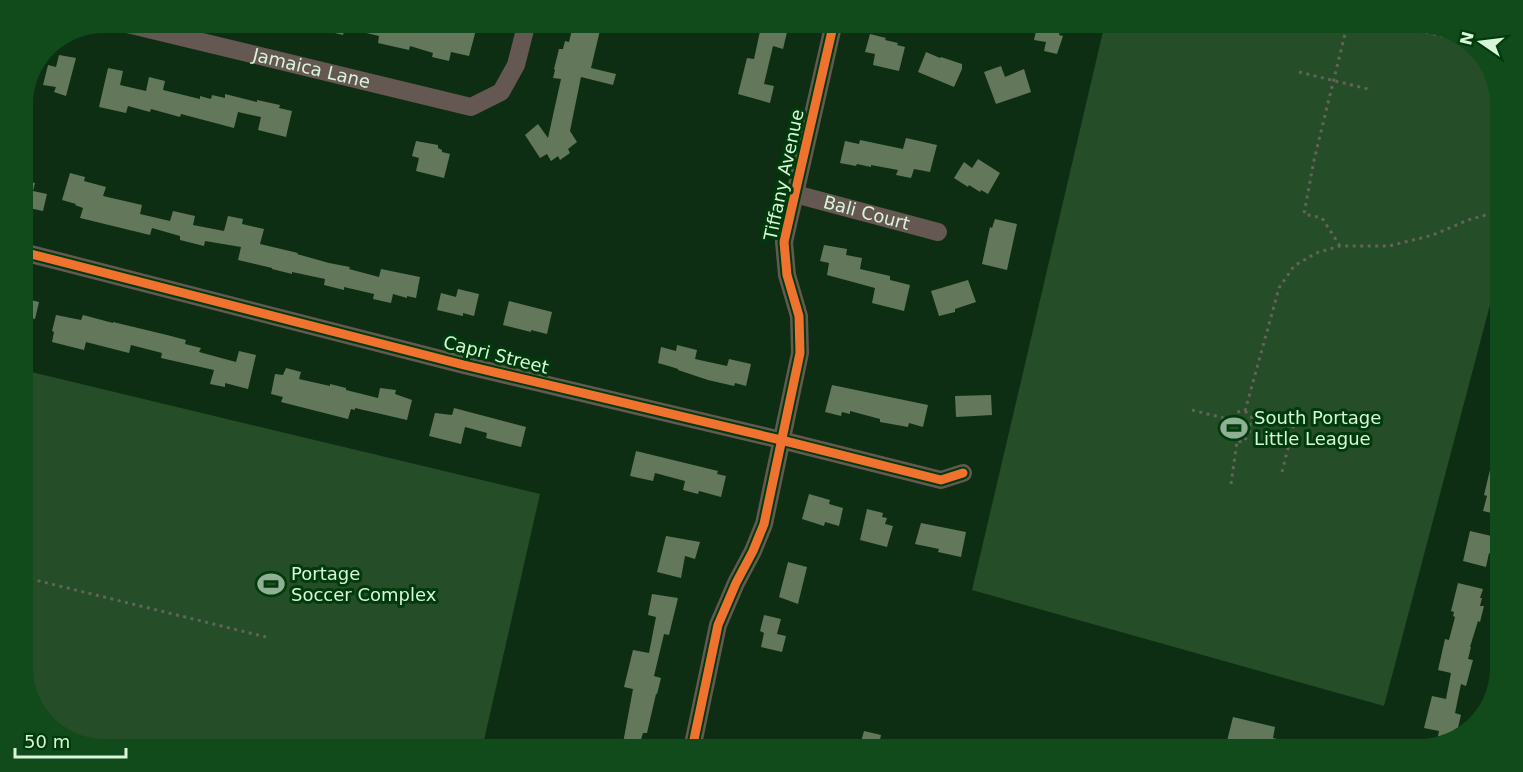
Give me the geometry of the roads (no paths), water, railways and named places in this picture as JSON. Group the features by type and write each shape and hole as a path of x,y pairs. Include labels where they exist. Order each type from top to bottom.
{"street":[{"name":"Jamaica Lane","path":"165,33 471,107 501,92 516,65 524,33"},
{"name":"Tiffany Avenue","path":"694,739 718,625 764,524 800,353 799,315 787,275 784,242 832,33"},
{"name":"Bali Court","path":"795,194 938,232"},
{"name":"Capri Street","path":"33,255 453,362 941,480 963,473"}],"place":[{"name":"South Portage Little League","path":"1234,428"},
{"name":"Portage Soccer Complex","path":"271,584"}]}
